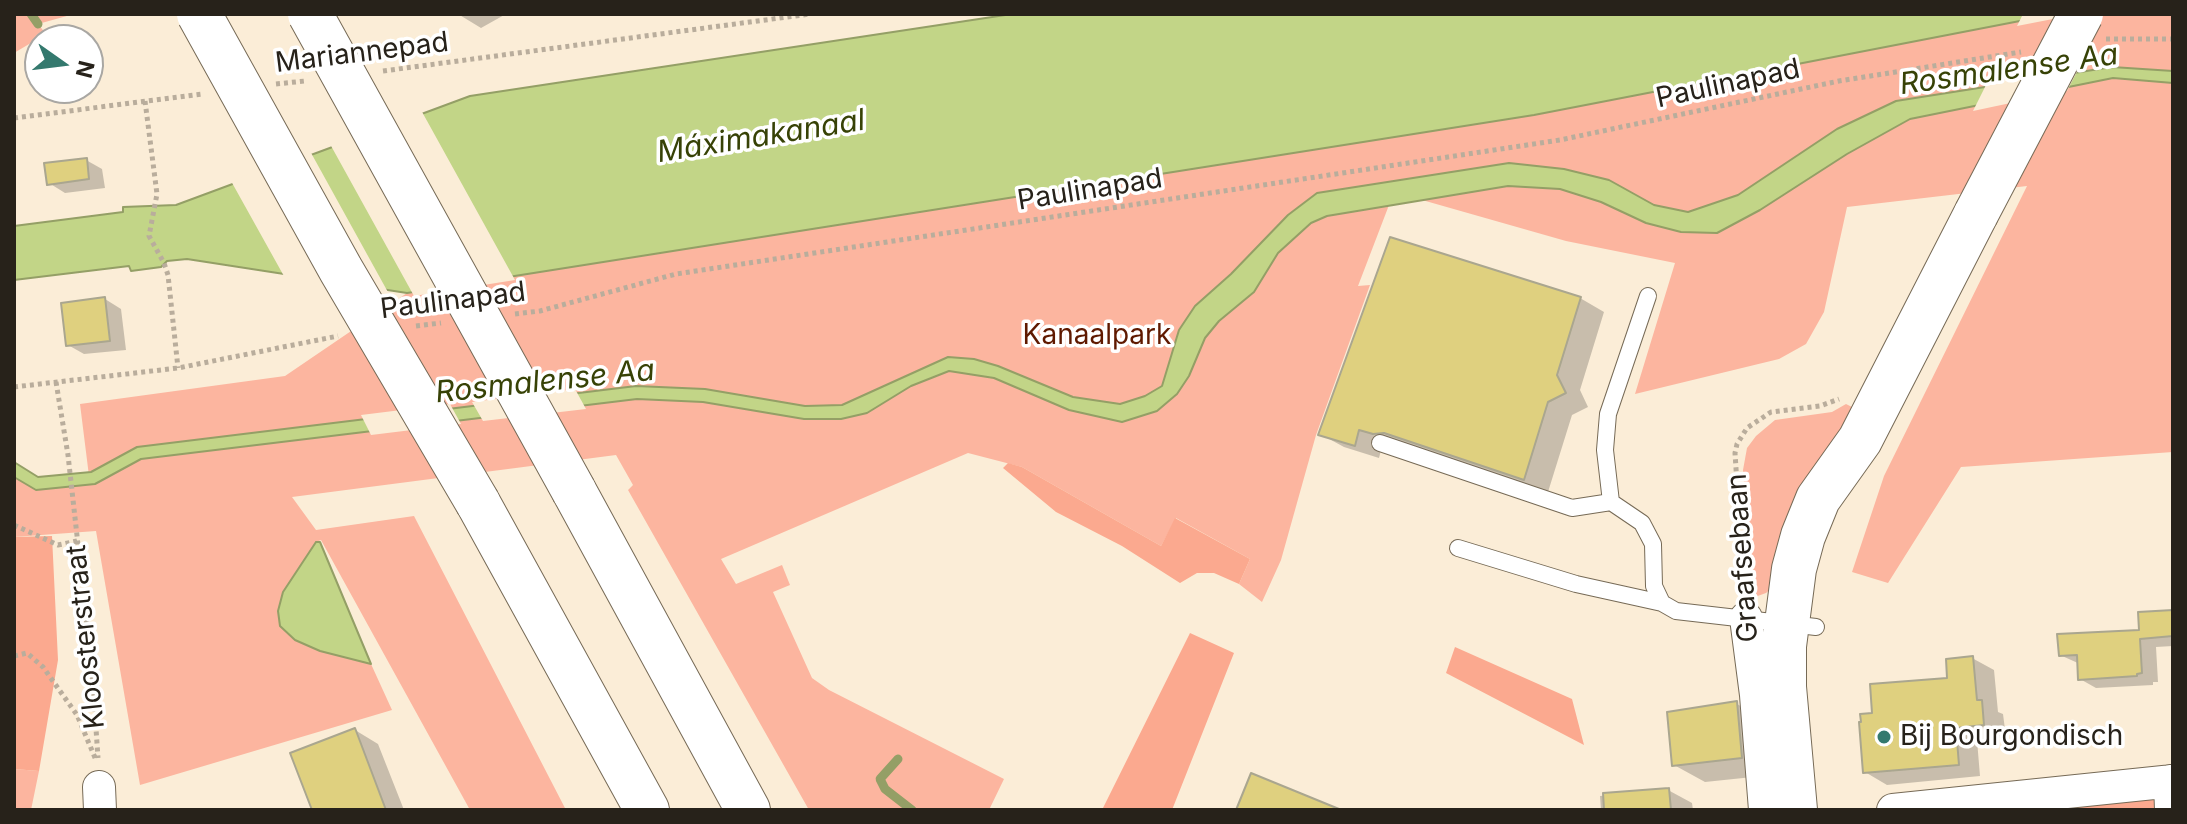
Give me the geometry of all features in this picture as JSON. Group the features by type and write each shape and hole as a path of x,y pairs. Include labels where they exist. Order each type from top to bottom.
{"main road":[{"path":"199,14 341,270 478,503 647,810"},
{"path":"310,14 748,810"},
{"name":"Graafsebaan","path":"1795,810 1784,687 1782,623 1809,516 1860,440 1976,214 2092,27"},
{"name":"Graafsebaan","path":"1782,623 1814,683 1824,810"}],"street":[{"name":"Graafsebaan","path":"1765,810 1756,695 1782,623"},
{"path":"1893,810 2171,790"}],"lane":[{"path":"1611,502 1605,450 1608,414 1648,296"},
{"path":"1380,443 1572,508 1611,502 1642,523 1653,544 1654,586 1662,603"},
{"path":"1458,548 1576,584 1662,603 1676,611 1782,623"}],"path":[{"name":"Mariannepad","path":"379,71 810,14"},
{"path":"2092,27 2118,37 2173,39"},
{"name":"Paulinapad","path":"510,315 540,311 676,274 1560,140 1839,81 2025,52"},
{"name":"Mariannepad","path":"270,85 317,79"},
{"path":"14,118 207,93"},
{"path":"145,101 156,177 149,236 168,275 178,368"},
{"name":"Paulinapad","path":"402,328 448,322"},
{"path":"14,387 178,368 341,335"},
{"name":"Kloosterstraat","path":"56,382 68,455 92,670 99,787"},
{"name":"Graafsebaan","path":"1782,623 1735,453 1737,444 1747,428 1771,412 1820,406 1848,392"},
{"path":"14,525 58,545 77,541"},
{"path":"14,656 27,653 43,667 77,715 99,787"}],"green space":[{"path":"14,14 74,14 38,24 24,24 24,47 14,53"},
{"name":"Kanaalpark","path":"2056,14 2173,14 2173,452 1961,467 1888,583 1852,572 1884,476 2027,186 1847,207 1824,312 1806,344 1779,359 1635,394 1675,263 1566,241 1394,192 1358,286 1370,285 1316,435 1281,560 1262,602 1239,584 1250,559 1176,518 1161,546 1022,467 968,453 721,559 736,584 782,565 790,585 773,592 812,678 829,690 1004,779 989,810 809,810 628,490 633,485 616,455 292,497 316,530 414,516 566,810 470,810 321,540 316,542 283,592 295,640 320,651 371,664 392,710 140,785 96,531 14,537 14,477 36,490 90,484 80,404 285,376 407,293 1534,115"},
{"path":"1846,404 1854,408 1778,582 1766,593 1752,598 1743,470 1747,448 1775,420 1832,412"},
{"path":"14,769 39,771 31,810 14,810"}],"shaded area":[{"path":"1008,463 1022,467 1161,546 1175,518 1250,559 1239,584 1214,573 1197,573 1180,583 1122,546 1056,512 1003,468"},
{"path":"52,536 58,660 39,771 14,769 14,537"},
{"path":"1190,633 1234,653 1172,810 1102,810"},
{"path":"1455,647 1572,699 1584,745 1446,673"},
{"path":"2157,799 2162,810 1982,810"}],"water":[{"name":"Máximakanaal","path":"1012,14 2056,14 1534,115 407,293 187,259 131,271 129,266 14,280 14,226 123,212 123,207 176,205 470,96"},
{"path":"2112,67 2173,71 2173,83 2113,78 1910,119 1717,233 1681,232 1646,223 1601,202 1560,189 1508,186 1327,216 1311,223 1278,253 1254,292 1219,321 1205,338 1189,376 1177,394 1157,411 1122,422 1069,410 994,378 949,371 911,386 867,413 841,419 804,419 703,402 637,399 141,459 95,484 36,490 14,477 14,462 38,477 91,472 137,447 636,386 705,389 805,406 842,405 948,357 974,359 998,366 1073,397 1120,404 1145,396 1162,386 1179,330 1195,306 1288,215 1317,193 1509,163 1564,169 1609,180 1654,205 1688,212 1738,195 1837,129 1896,101"},
{"path":"316,542 320,542 371,664 320,651 295,640 280,626 278,611 283,592"}],"pier":[{"path":"2023,14 2060,14 2058,18 2017,26"},
{"path":"2079,68 2067,91 1973,111 1987,83"},
{"path":"421,110 515,280 414,296 330,144"},
{"path":"310,151 389,294 285,278 231,181"},
{"path":"575,389 586,409 483,421 472,402"},
{"path":"450,404 461,424 371,435 361,415"}],"building":[{"path":"87,158 89,179 47,185 44,163"},
{"path":"1390,237 1581,297 1557,375 1566,393 1548,402 1524,480 1384,433 1359,430 1355,446 1318,435"},
{"path":"105,297 110,341 66,346 61,303"},
{"path":"2173,610 2173,636 2140,639 2142,673 2137,676 2078,680 2077,655 2059,656 2057,634 2139,630 2138,612"},
{"path":"1973,656 1977,700 1982,700 1984,725 1956,728 1959,765 1863,773 1859,722 1860,714 1872,713 1870,684 1947,678 1946,659"},
{"path":"1737,701 1742,758 1672,766 1667,712"},
{"path":"355,728 386,810 312,810 290,753"},
{"path":"1251,773 1339,809 1339,810 1236,810"},
{"path":"1669,788 1671,810 1604,810 1603,793"}],"waterway":[{"path":"31,14 38,24"},
{"path":"898,759 880,779 885,789 912,810"}],"place":[{"name":"Bij Bourgondisch","path":"1884,737"}],"water label":[{"name":"Rosmalense Aa","path":"2009,70"},
{"name":"Rosmalense Aa","path":"545,382"}]}
